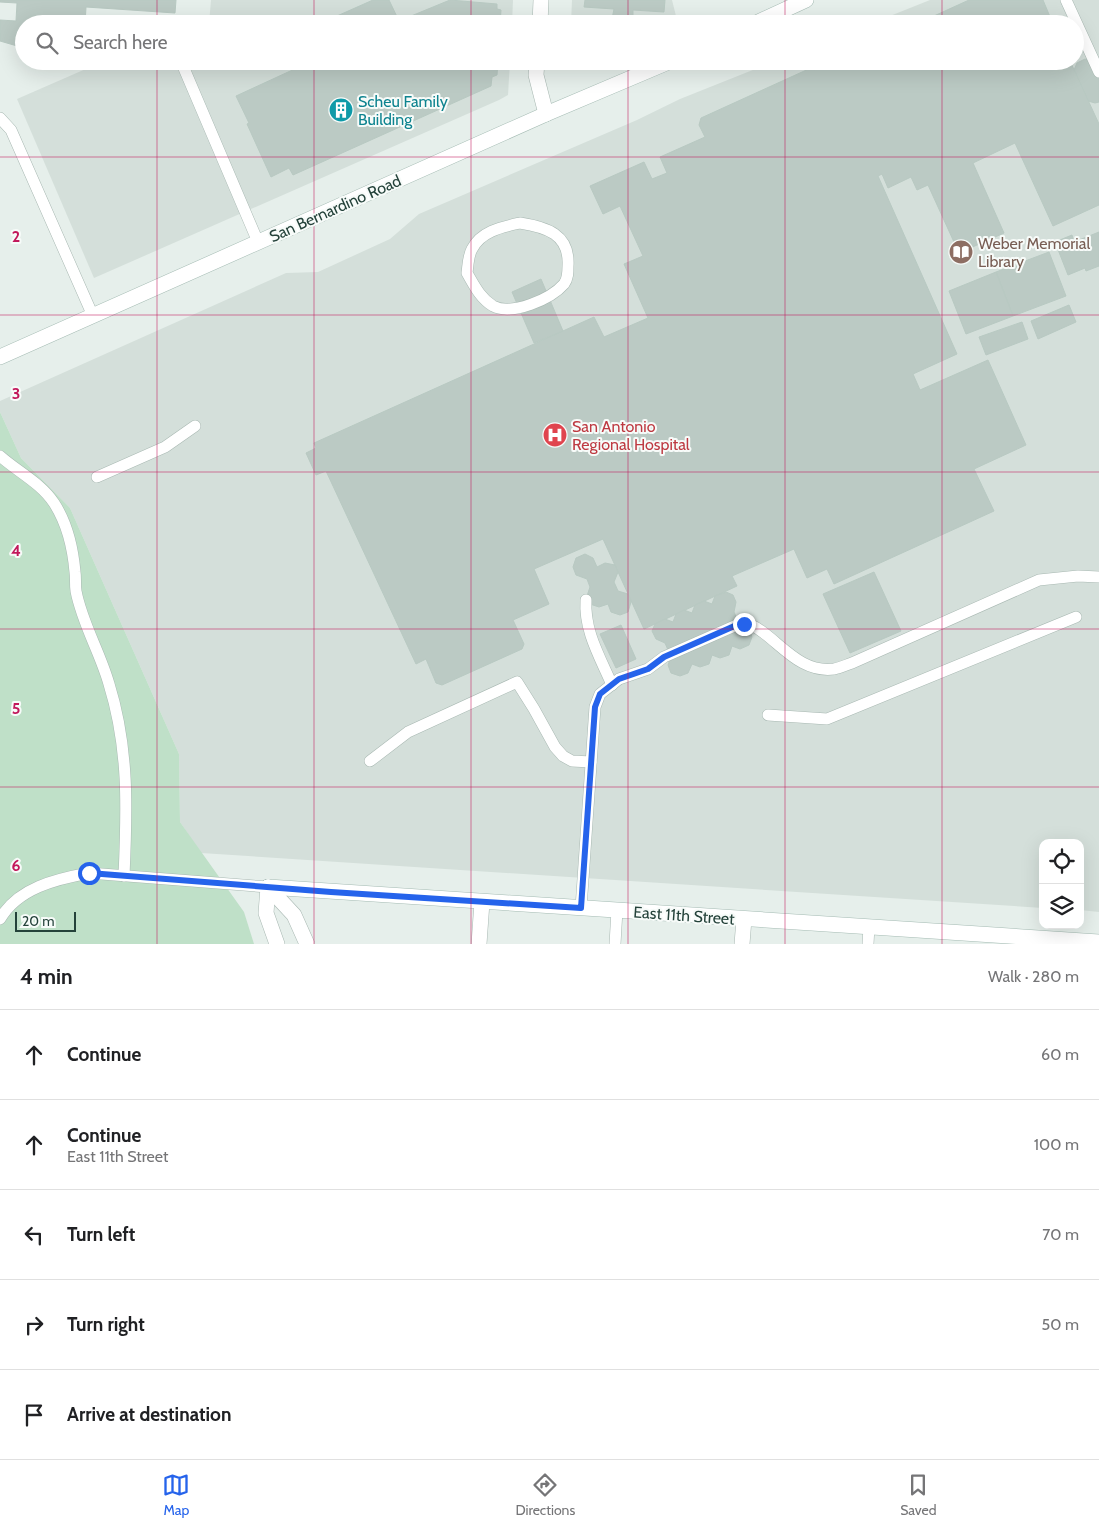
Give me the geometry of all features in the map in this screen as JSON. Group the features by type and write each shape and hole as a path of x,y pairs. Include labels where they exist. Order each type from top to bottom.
{"street":[{"path":"540,15 541,0"},
{"path":"774,15 806,0"},
{"path":"536,70 546,114"},
{"name":"San Bernardino Road","path":"0,357 546,114 650,70"},
{"path":"268,887 266,912 277,944"},
{"path":"268,887 294,915 308,944"},
{"name":"East 11th Street","path":"268,887 869,927 996,940 1099,942"},
{"path":"479,944 482,902"},
{"path":"742,944 744,919"}],"lane":[{"path":"1066,0 1073,15"},
{"path":"1084,39 1099,72"},
{"path":"184,70 258,242"},
{"path":"0,118 11,130 93,316"},
{"path":"0,135 11,130"},
{"path":"520,223 541,226 559,236 567,248 568,275 564,284 548,296 519,308 507,309 493,306 477,292 466,273 471,251 479,240 496,229 520,223"},
{"path":"96,477 165,447 195,426"},
{"path":"0,456 44,490 54,503 72,547 76,590 109,683 121,729 126,770 127,813 124,876"},
{"path":"581,908 595,707 600,694 619,679 648,669 664,657 739,624 748,624 756,627 792,657 808,666 835,669 852,664 1039,580 1078,576 1099,578"},
{"path":"586,600 589,632 612,685"},
{"path":"768,715 827,719 1076,617"},
{"path":"370,761 408,732 516,682 563,756 572,760 591,762"},
{"path":"0,919 18,898 38,887 69,876 89,873 268,887"},
{"path":"615,944 617,910"},
{"path":"868,944 869,927"}],"shaded area":[{"path":"211,0 513,0 512,15 210,15"},
{"path":"572,0 672,0 676,15 571,15"},
{"name":"San Antonio Regional Hospital","path":"930,0 1099,0 1099,912 1084,910 1084,839 1039,839 1039,908 201,853 180,822 179,754 70,508 21,458 0,412 0,401 286,273 318,272 390,239 419,214 637,120 680,99 752,70 1084,70 1084,15 892,15"},
{"path":"83,70 509,70 508,95 499,100 94,278 17,99"}],"green space":[{"path":"0,412 21,458 70,508 179,754 180,822 244,912 254,944 0,944"}],"building":[{"path":"0,0 176,0 175,13 86,7 86,15 16,15 17,3 0,2"},
{"path":"373,0 389,0 396,15 339,15"},
{"path":"450,0 497,4 497,9 501,10 501,15 414,15"},
{"path":"585,0 665,0 664,12 633,10 633,15 613,15 614,9 584,7"},
{"path":"969,0 1043,0 1049,15 936,15"},
{"path":"0,20 15,21 15,45 0,41"},
{"path":"1084,60 1093,62 1099,75 1099,102 1088,101 1074,70 1084,70"},
{"name":"Scheu Family Building","path":"292,70 497,70 497,75 492,77 491,86 293,175 289,168 271,177 236,96"},
{"path":"806,70 1074,70 1099,124 1099,205 1053,226 1015,143 973,163 1004,233 959,253 928,185 917,190 911,177 888,188 882,174 878,176 957,354 913,374 920,390 988,360 1026,445 974,469 994,511 834,584 827,569 807,578 794,549 732,576 737,586 644,629 603,539 534,569 549,604 513,620 524,644 522,649 442,685 436,683 426,659 416,664 326,471 316,475 306,453 316,448 314,443 594,317 604,337 648,318 624,264 643,256 620,206 603,214 590,186 644,162 652,179 667,173 660,157 705,137 699,125 701,118"},
{"path":"1099,232 1099,266 1086,271 1085,268 1068,275 1055,242 1072,235 1074,242"},
{"path":"1049,252 1066,296 1013,316 996,272"},
{"path":"996,272 1013,316 966,334 949,291"},
{"path":"541,279 563,331 534,343 512,292"},
{"path":"1069,305 1076,322 1038,339 1031,321"},
{"path":"1022,322 1028,339 986,355 979,337"},
{"path":"585,554 593,558 597,567 605,563 615,565 618,572 614,582 618,591 628,594 631,602 628,612 620,615 611,612 608,604 599,607 590,604 587,596 590,587 587,579 576,575 573,567 576,558"},
{"path":"874,572 901,631 850,653 823,594"},
{"path":"726,592 733,595 736,602 734,612 740,626 749,629 752,637 749,645 740,649 732,646 729,655 720,658 712,655 709,664 700,667 692,664 688,673 680,676 671,673 668,665 671,657 665,643 656,639 652,631 655,624 665,619 673,622 676,614 684,610 692,613 695,605 704,601 712,604 715,596"},
{"path":"621,625 636,659 616,668 600,634"}],"place":[{"name":"Scheu Family Building","path":"341,110"},
{"name":"Weber Memorial Library","path":"961,252"},
{"name":"San Antonio Regional Hospital","path":"555,435"}],"route":[{"path":"89,873 331,892 581,908 595,707 600,694 619,679 648,669 664,657 739,624 744,624"}]}
